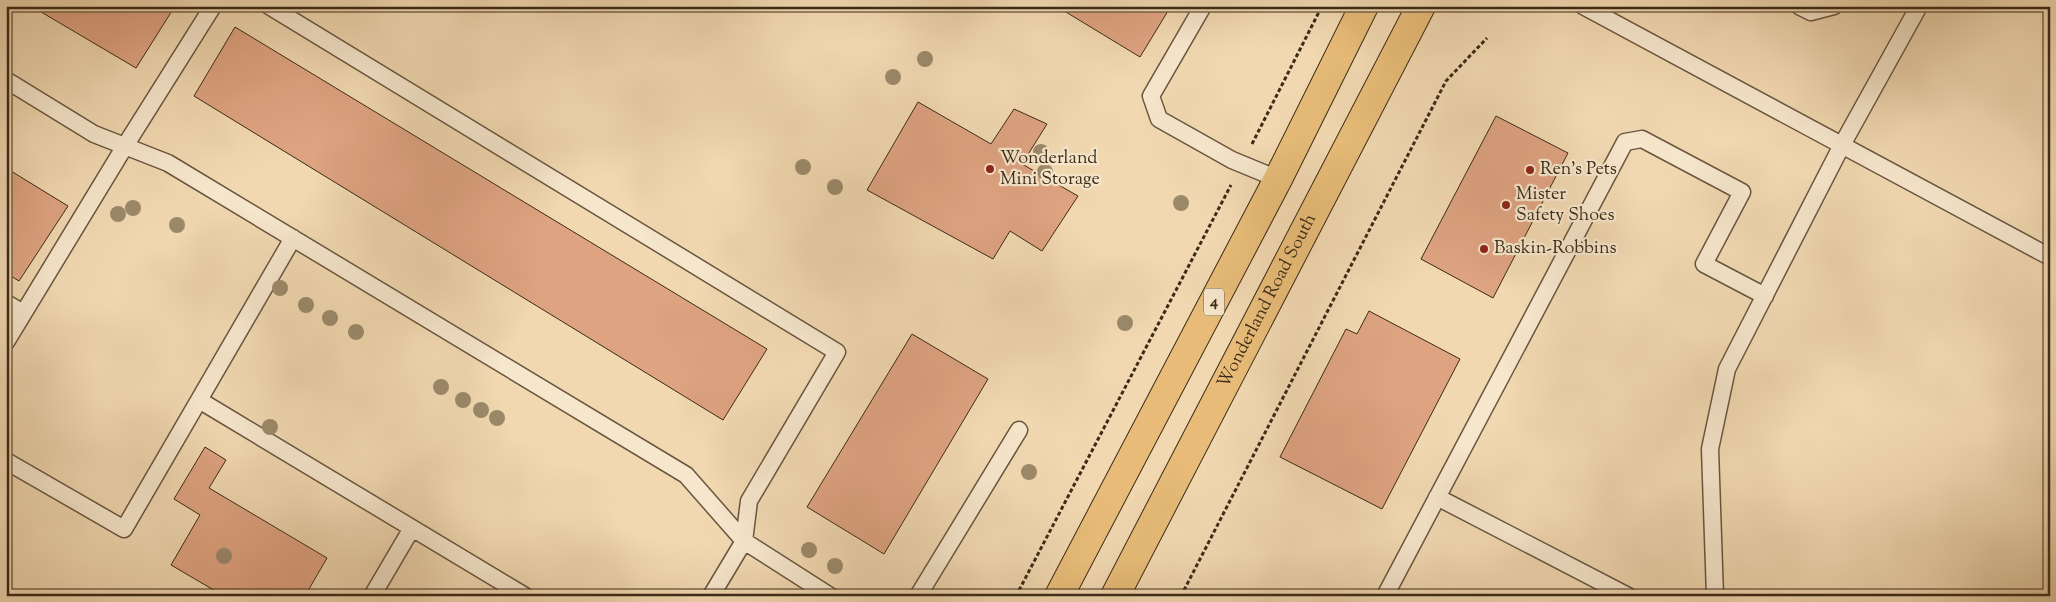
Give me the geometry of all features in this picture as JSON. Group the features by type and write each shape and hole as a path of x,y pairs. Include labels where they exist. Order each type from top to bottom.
{"main road":[{"name":"4","path":"1059,596 1278,179 1364,6"},
{"name":"Wonderland Road South","path":"1114,596 1421,6"}],"lane":[{"path":"6,342 213,6"},
{"path":"269,6 837,352 749,501 744,541 711,596"},
{"path":"1203,6 1151,96 1159,119 1241,164 1278,179"},
{"path":"1583,6 2050,257"},
{"path":"1800,6 1811,12 1834,6"},
{"path":"1715,596 1710,449 1727,369 1842,145 1919,6"},
{"path":"6,80 94,134 168,163 686,475 744,541 830,596"},
{"path":"1386,596 1625,142 1642,140 1742,192 1704,264 1765,296"},
{"path":"6,460 124,529 293,238"},
{"path":"6,303 23,314"},
{"path":"199,400 525,596"},
{"path":"918,596 1019,430"},
{"path":"1437,497 1628,596"},
{"path":"372,596 412,528"}],"path":[{"path":"1016,596 1322,6"},
{"path":"1181,596 1446,81 1487,38"}],"building":[{"path":"31,6 175,6 136,68"},
{"path":"1056,6 1171,6 1140,57"},
{"path":"235,27 767,349 723,420 194,96"},
{"path":"918,102 991,144 1014,109 1047,124 1022,164 1078,196 1042,251 1010,231 993,259 867,190"},
{"path":"1496,116 1568,153 1493,298 1421,259"},
{"path":"6,168 68,206 19,281 6,273"},
{"path":"1369,311 1460,359 1382,509 1280,457 1346,329 1357,334"},
{"path":"912,334 988,379 884,554 807,507"},
{"path":"205,447 226,460 209,488 327,558 305,596 224,596 171,565 200,515 174,499"}],"place":[{"name":"Wonderland Mini Storage","path":"990,169"},
{"name":"Ren's Pets","path":"1530,170"},
{"name":"Mister Safety Shoes","path":"1506,205"},
{"name":"Baskin-Robbins","path":"1484,249"}]}
